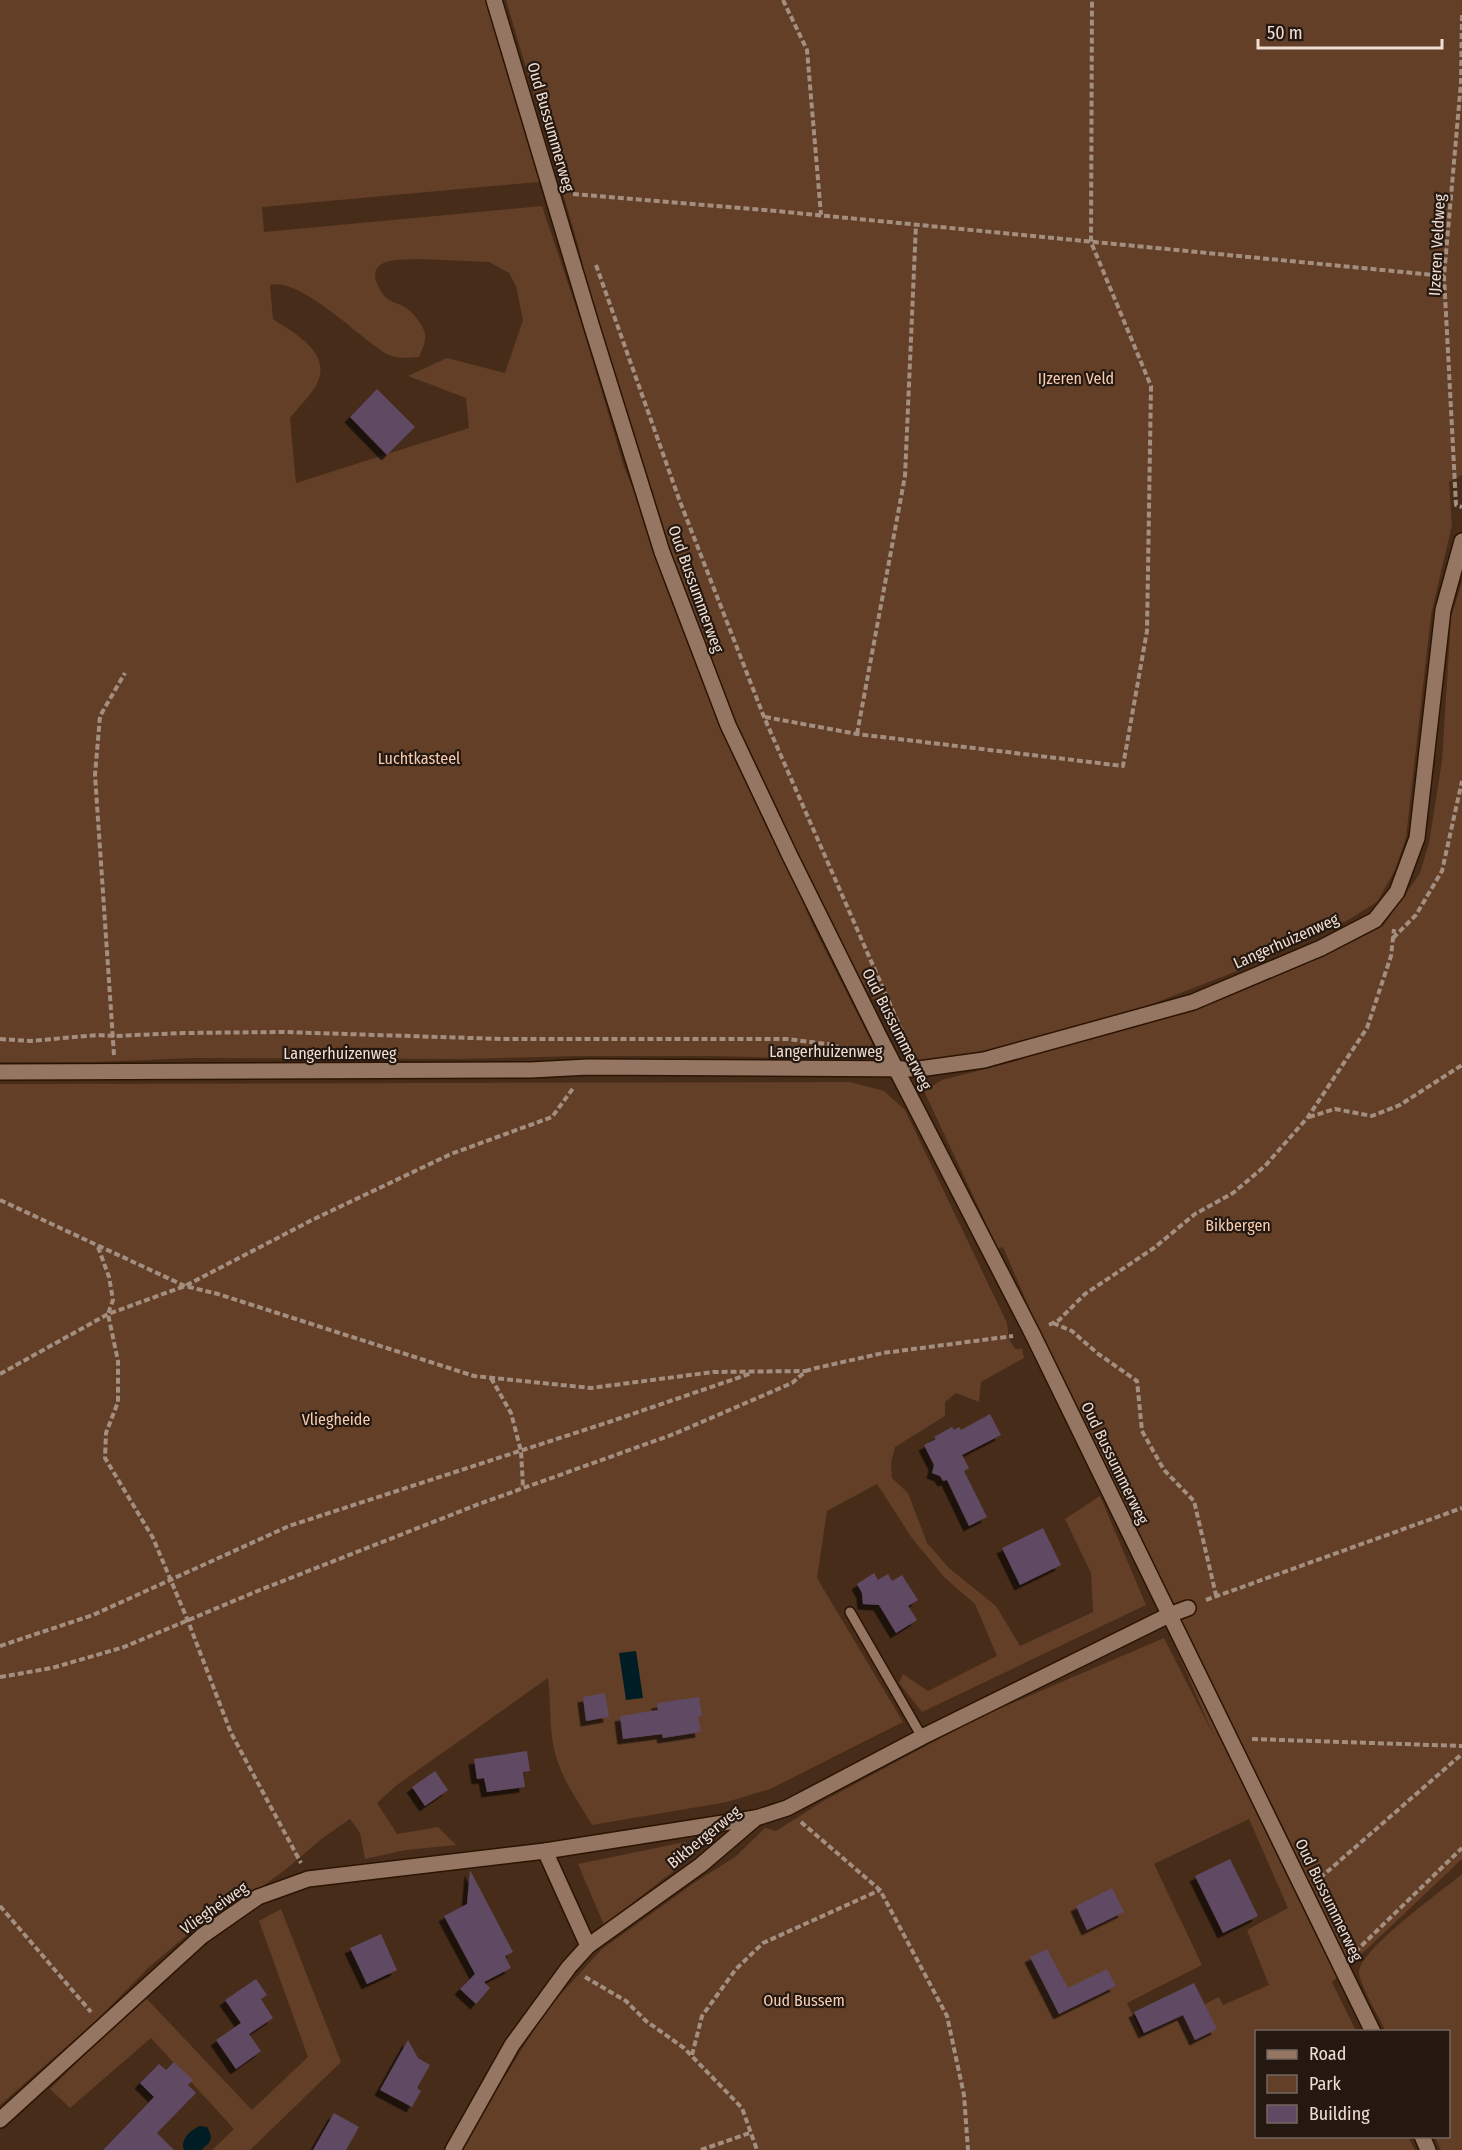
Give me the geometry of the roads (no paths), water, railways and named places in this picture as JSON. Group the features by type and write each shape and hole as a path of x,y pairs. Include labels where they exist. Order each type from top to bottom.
{"street":[{"name":"Oud Bussummerweg","path":"494,0 587,313 662,552 728,725 790,856 1032,1333 1373,2030"},
{"name":"Langerhuizenweg","path":"0,1072 588,1068 919,1069 984,1060 1193,1002 1321,948 1375,920 1397,892 1416,838 1443,610 1462,541"},
{"name":"Bikbergerweg","path":"453,2150 512,2045 568,1967 588,1946 701,1865 756,1818 787,1809 922,1737 1168,1615 1188,1608"},
{"name":"Vliegheiweg","path":"0,2120 202,1936 258,1897 308,1879 545,1851 756,1818"},
{"path":"545,1851 588,1946"}],"lane":[{"path":"850,1612 922,1737"}],"water":[{"path":"636,1651 643,1698 626,1700 619,1653"},
{"path":"200,2126 207,2127 209,2130 211,2138 209,2143 202,2150 184,2150 183,2143 187,2136"}],"park label":[{"name":"IJzeren Veld","path":"1076,378"},
{"name":"Luchtkasteel","path":"419,758"},
{"name":"Bikbergen","path":"1238,1225"},
{"name":"Vliegheide","path":"336,1419"},
{"name":"Oud Bussem","path":"804,2000"}]}
